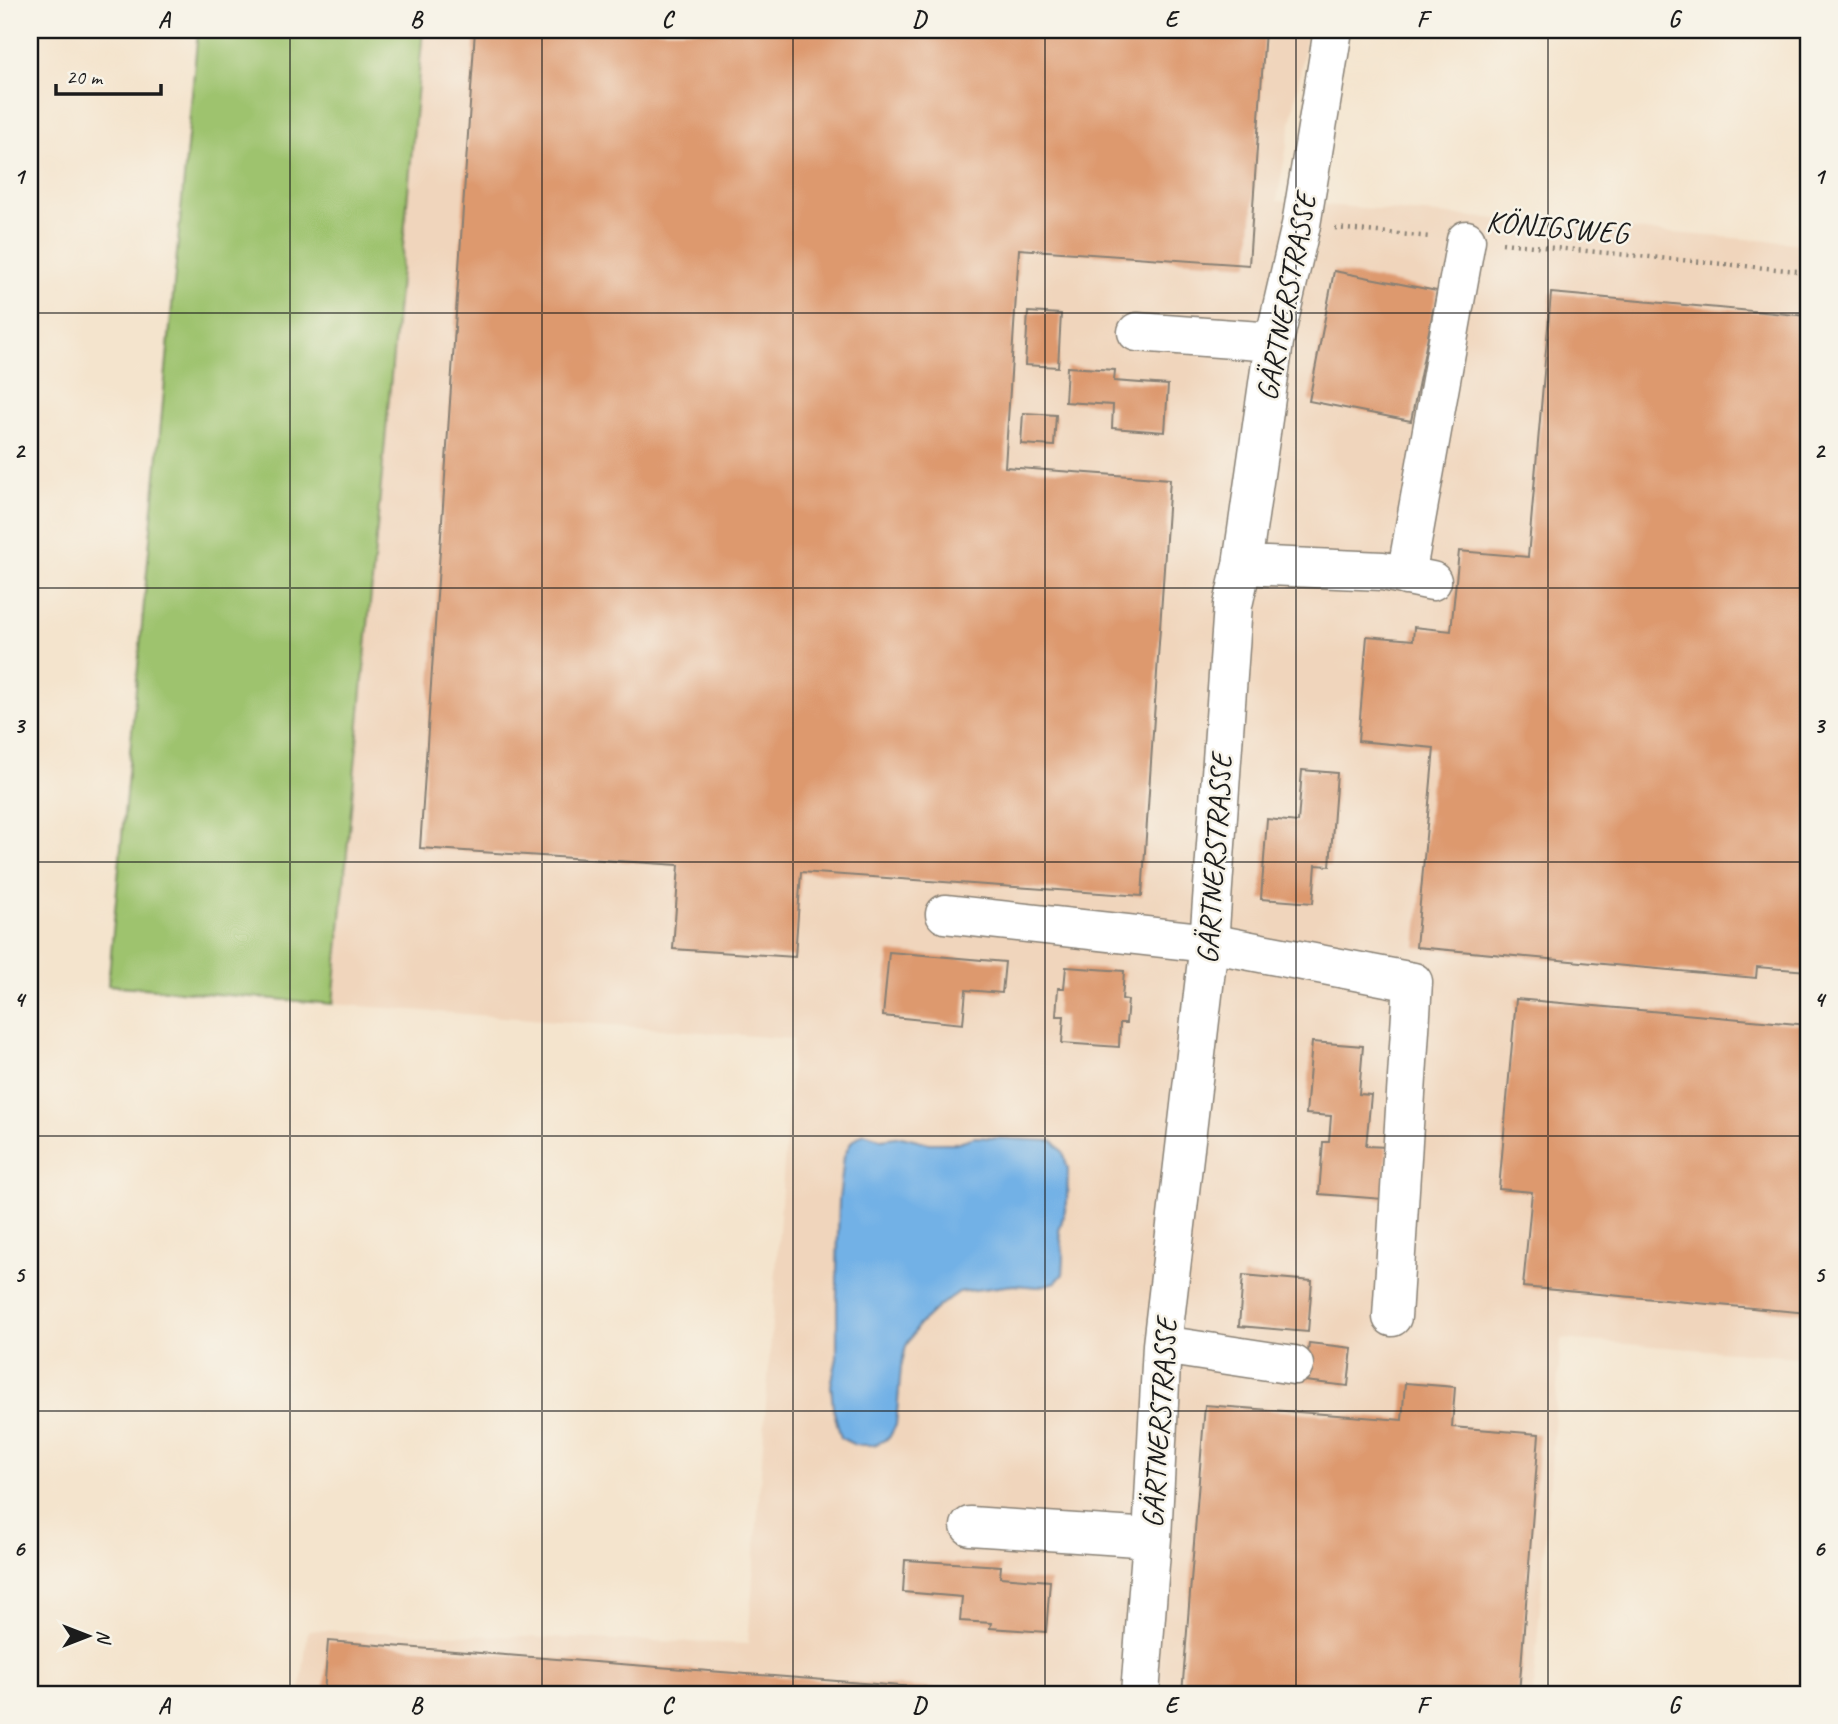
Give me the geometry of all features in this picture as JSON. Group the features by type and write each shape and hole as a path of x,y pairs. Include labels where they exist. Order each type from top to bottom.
{"street":[{"name":"GÄRTNERSTRASSE","path":"1140,1694 1152,1538 1162,1345 1209,943 1233,605 1242,565 1274,342 1301,225 1333,30"},
{"path":"1242,565 1383,571 1419,578 1466,240"},
{"path":"1137,332 1274,342"},
{"path":"945,914 1209,943 1413,982 1392,1317"},
{"path":"1162,1345 1294,1365"},
{"path":"970,1525 1152,1538"}],"path":[{"name":"KÖNIGSWEG","path":"1301,225 1808,272"}],"shaded area":[{"path":"423,30 1308,30 1277,201 1808,244 1808,1358 1561,1339 1533,1694 300,1694 308,1630 748,1644 791,1071 793,1039 333,1004"}],"green space":[{"path":"198,30 423,30 333,1004 108,985"}],"water":[{"path":"864,1133 882,1139 902,1136 929,1143 955,1143 975,1137 1053,1141 1063,1152 1068,1169 1067,1203 1059,1231 1064,1257 1063,1274 1056,1282 1038,1287 1014,1285 959,1292 939,1306 918,1326 906,1346 901,1367 896,1425 889,1438 874,1445 855,1445 841,1438 833,1408 831,1385 837,1358 839,1200 844,1156 852,1141"}],"building":[{"path":"475,30 1265,30 1249,265 1019,249 1005,467 1170,479 1142,896 801,872 795,957 673,949 679,865 420,848"},
{"path":"1334,271 1437,291 1411,421 1309,401"},
{"path":"1551,293 1808,316 1808,971 1757,967 1756,978 1416,947 1434,748 1358,741 1367,636 1413,640 1414,627 1451,631 1459,551 1528,557"},
{"path":"1028,312 1061,314 1058,367 1025,365"},
{"path":"1067,367 1115,370 1114,381 1168,385 1165,432 1112,428 1113,405 1065,402"},
{"path":"1023,413 1056,415 1054,446 1021,444"},
{"path":"1302,770 1337,773 1330,866 1316,865 1313,903 1261,899 1267,819 1298,822"},
{"path":"889,952 1005,962 1002,993 966,990 963,1024 883,1016"},
{"path":"1066,967 1124,971 1122,999 1128,1000 1126,1023 1120,1023 1119,1047 1062,1043 1064,1016 1056,1016 1058,988 1064,988"},
{"path":"1516,999 1808,1025 1808,1313 1523,1287 1532,1192 1499,1189"},
{"path":"1312,1042 1363,1046 1359,1094 1371,1095 1366,1146 1387,1147 1383,1199 1319,1194 1323,1142 1329,1142 1331,1116 1306,1114"},
{"path":"1243,1275 1312,1281 1308,1332 1239,1326"},
{"path":"1309,1343 1352,1348 1348,1386 1305,1381"},
{"path":"1405,1383 1455,1387 1452,1427 1539,1434 1519,1694 1182,1694 1205,1405 1402,1420"},
{"path":"905,1560 1001,1566 1000,1577 1050,1581 1046,1632 990,1628 991,1623 960,1621 962,1597 903,1592"},
{"path":"328,1641 977,1692 977,1694 324,1694"}]}
